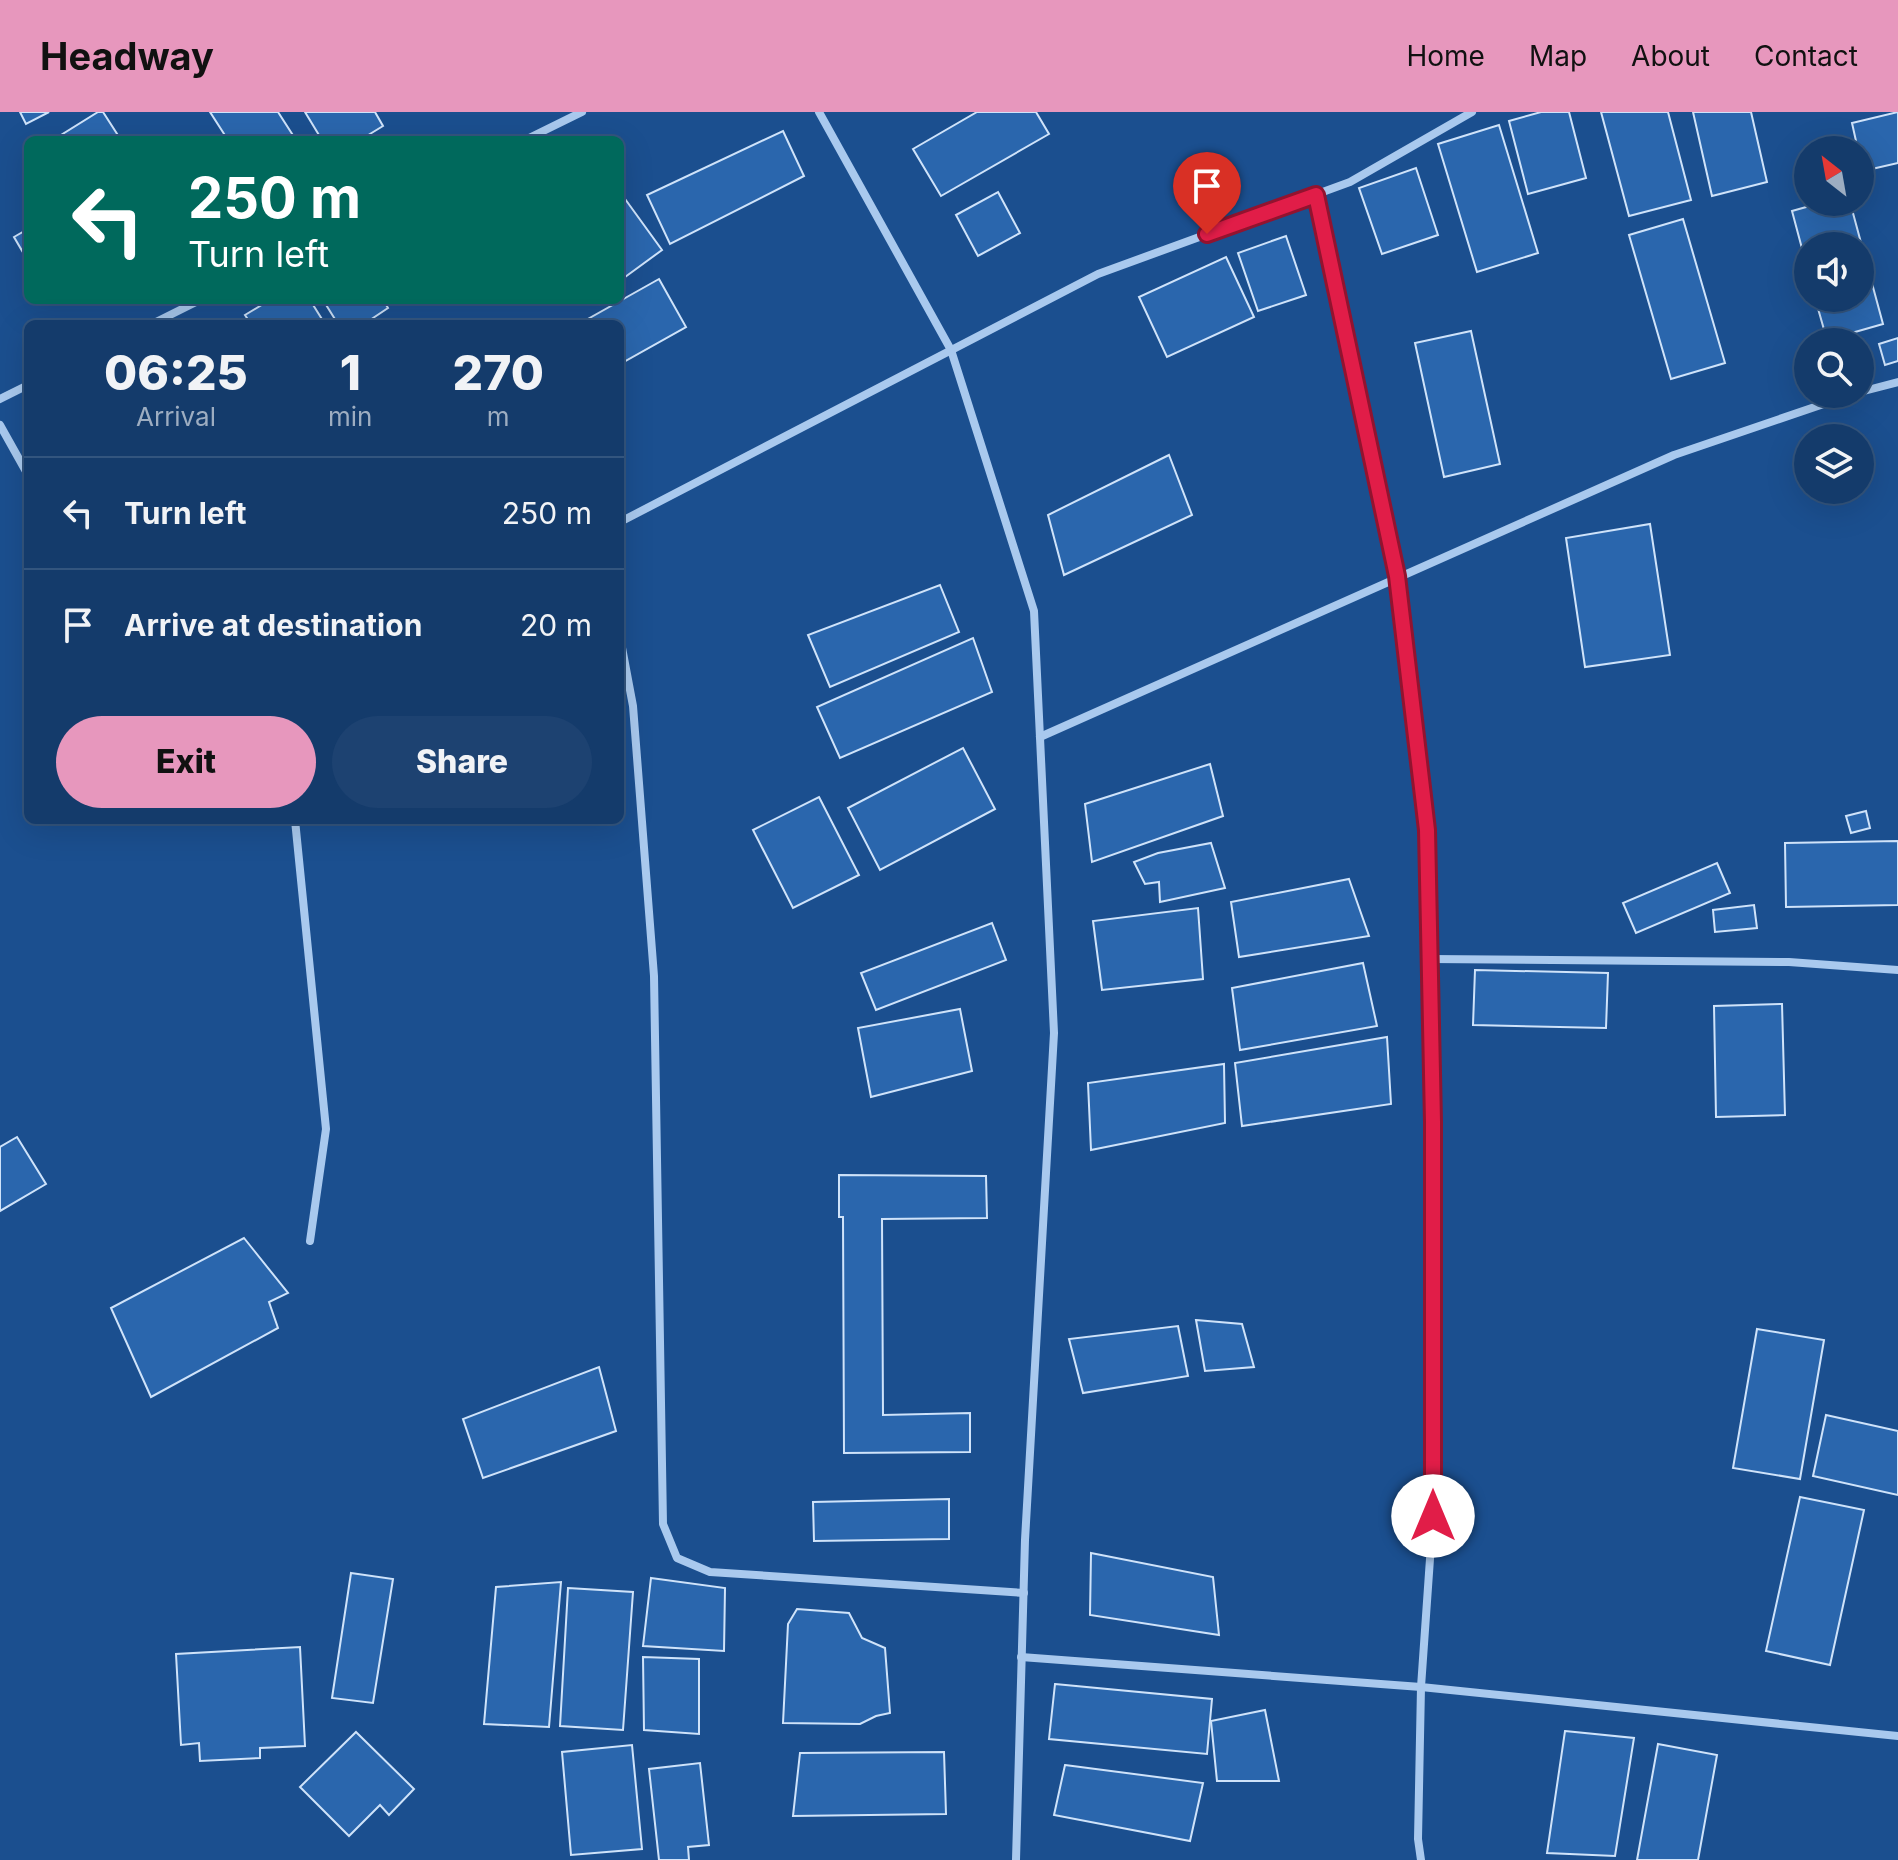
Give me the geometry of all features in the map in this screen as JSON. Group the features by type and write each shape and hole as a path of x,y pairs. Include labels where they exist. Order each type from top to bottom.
{"street":[{"path":"533,136 582,112"},
{"path":"819,112 951,350 1034,611 1054,1033 1021,1657 1016,1860"},
{"path":"624,520 1098,274 1350,182 1472,112"},
{"path":"1316,195 1397,576 1427,830 1433,1122 1433,1516 1421,1687 1418,1839 1421,1860"},
{"path":"160,320 192,304"},
{"path":"1874,388 1898,382"},
{"path":"0,399 24,387"},
{"path":"1040,737 1674,455 1812,408"},
{"path":"0,425 24,468"},
{"path":"624,658 633,706 654,976 663,1524 677,1558 710,1572 1024,1593"},
{"path":"295,824 326,1129 310,1241"},
{"path":"1430,959 1789,962 1898,970"},
{"path":"1021,1657 1421,1687 1898,1736"}],"building":[{"path":"20,112 49,112 26,124"},
{"path":"98,112 103,112 118,136 59,136"},
{"path":"210,112 278,112 293,136 225,136"},
{"path":"305,112 375,112 383,126 367,136 320,136"},
{"path":"977,112 1036,112 1049,134 941,196 913,149"},
{"path":"1541,112 1569,112 1586,178 1528,194 1509,121"},
{"path":"1601,112 1668,112 1691,200 1629,216"},
{"path":"1693,112 1751,112 1767,182 1712,196"},
{"path":"1898,112 1898,163 1874,168 1874,136 1855,136 1852,123"},
{"path":"1499,125 1538,253 1477,272 1438,144"},
{"path":"783,131 804,176 670,244 647,195"},
{"path":"1416,168 1438,235 1382,254 1359,188"},
{"path":"998,192 1020,233 978,256 956,215"},
{"path":"624,198 662,250 624,278"},
{"path":"1792,211 1794,216 1854,216 1858,232 1798,232"},
{"path":"1683,219 1725,363 1671,379 1629,235"},
{"path":"24,231 24,254 14,237"},
{"path":"1286,236 1306,295 1258,311 1238,253"},
{"path":"1226,257 1254,317 1167,357 1139,297"},
{"path":"659,279 686,327 624,362 624,320 586,320 615,304 624,304 624,299"},
{"path":"1874,291 1883,324 1869,328 1824,328 1819,312 1874,312"},
{"path":"263,304 312,304 322,320 248,320 245,315"},
{"path":"326,304 386,304 388,308 370,320 336,320"},
{"path":"1471,331 1500,464 1444,477 1415,343"},
{"path":"1898,338 1898,361 1885,365 1879,344"},
{"path":"1169,455 1192,515 1064,575 1048,515"},
{"path":"1650,524 1670,655 1585,667 1566,538"},
{"path":"940,585 959,632 830,687 808,635"},
{"path":"973,638 992,692 840,758 817,707"},
{"path":"963,748 995,809 880,870 848,808"},
{"path":"1210,764 1223,816 1092,862 1085,804"},
{"path":"819,797 859,875 793,908 753,830"},
{"path":"1866,811 1870,828 1851,833 1846,816"},
{"path":"1898,841 1898,905 1786,907 1785,843"},
{"path":"1211,843 1225,888 1160,902 1159,882 1145,884 1134,862 1158,853"},
{"path":"1717,863 1730,893 1636,933 1623,903"},
{"path":"1349,879 1369,936 1239,957 1231,902"},
{"path":"1754,905 1757,928 1715,932 1713,910"},
{"path":"1198,908 1203,979 1102,990 1093,921"},
{"path":"992,923 1006,960 876,1010 861,973"},
{"path":"1363,963 1377,1026 1240,1050 1232,988"},
{"path":"1475,970 1608,973 1606,1028 1473,1025"},
{"path":"1782,1004 1785,1115 1716,1117 1714,1006"},
{"path":"960,1009 972,1071 871,1097 858,1028"},
{"path":"1387,1037 1391,1104 1242,1126 1235,1063"},
{"path":"1224,1064 1225,1123 1091,1150 1088,1083"},
{"path":"17,1137 46,1184 0,1211 0,1147"},
{"path":"839,1175 986,1176 987,1218 882,1219 883,1415 970,1413 970,1452 844,1453 843,1217 839,1217"},
{"path":"244,1238 288,1293 269,1302 278,1328 151,1397 111,1308"},
{"path":"1196,1320 1242,1324 1254,1367 1205,1371"},
{"path":"1178,1326 1188,1376 1083,1393 1069,1339"},
{"path":"1757,1329 1824,1340 1800,1479 1733,1468"},
{"path":"599,1367 616,1431 483,1478 463,1419"},
{"path":"1826,1415 1898,1431 1898,1495 1813,1476"},
{"path":"1800,1497 1864,1510 1830,1665 1766,1651"},
{"path":"949,1499 949,1539 814,1541 813,1502"},
{"path":"1091,1553 1213,1577 1219,1635 1090,1615"},
{"path":"351,1573 393,1579 373,1703 332,1698"},
{"path":"651,1578 725,1588 724,1651 643,1646"},
{"path":"561,1582 549,1727 484,1724 496,1587"},
{"path":"568,1588 633,1592 623,1730 560,1726"},
{"path":"797,1609 849,1613 862,1638 885,1648 890,1713 860,1724 783,1723 788,1624"},
{"path":"300,1647 305,1746 260,1748 260,1758 200,1761 199,1743 181,1745 176,1654"},
{"path":"643,1657 699,1659 699,1734 644,1730"},
{"path":"1055,1684 1212,1699 1207,1754 1049,1739"},
{"path":"1265,1710 1279,1781 1217,1781 1211,1721"},
{"path":"1565,1731 1634,1738 1615,1856 1547,1853"},
{"path":"356,1732 414,1789 389,1815 380,1805 349,1836 300,1787"},
{"path":"1658,1744 1717,1755 1698,1860 1637,1860"},
{"path":"632,1745 642,1849 571,1855 562,1752"},
{"path":"944,1752 946,1814 793,1816 800,1753"},
{"path":"700,1763 709,1845 688,1847 689,1860 659,1860 649,1769"},
{"path":"1065,1765 1203,1783 1190,1841 1054,1815"}],"route":[{"path":"1207,234 1316,195 1397,576 1427,830 1433,1122 1433,1516"}]}
